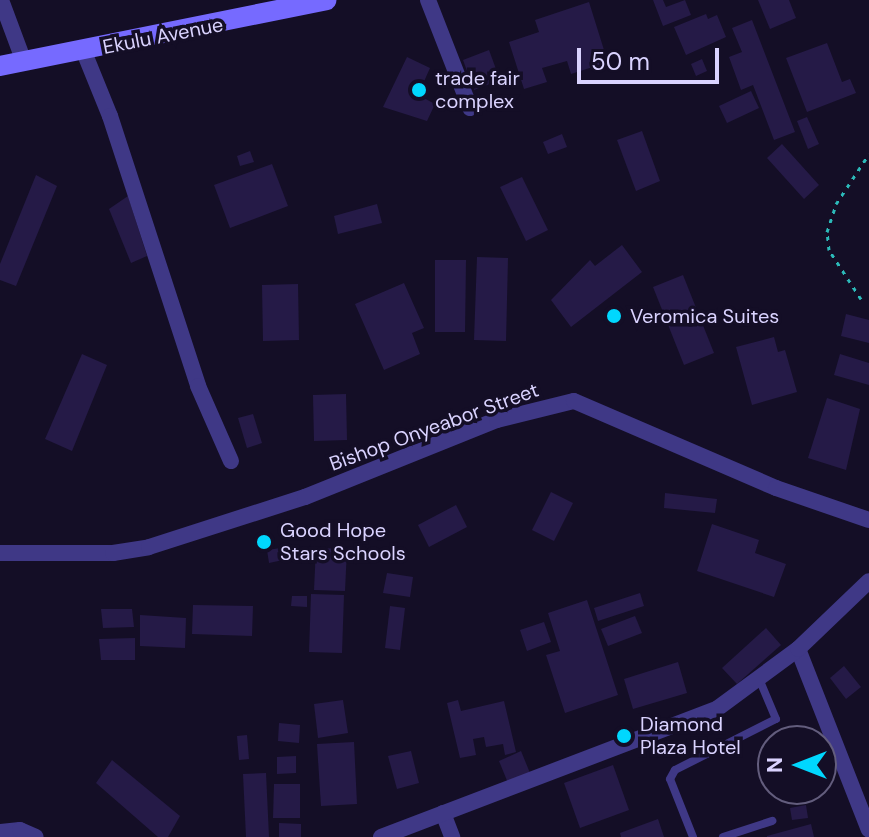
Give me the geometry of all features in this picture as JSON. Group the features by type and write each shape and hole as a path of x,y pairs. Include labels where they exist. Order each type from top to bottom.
{"main road":[{"name":"Ekulu Avenue","path":"0,66 84,52 326,0"}],"street":[{"path":"1,0 24,62"},
{"path":"428,0 470,108"},
{"path":"84,52 110,116 198,386 231,461"},
{"name":"Bishop Onyeabor Street","path":"0,553 113,553 149,547 305,497 497,420 574,401 776,488 869,520"},
{"path":"381,837 718,708 760,681 868,585"},
{"path":"798,649 869,830"},
{"path":"443,813 452,837"},
{"path":"0,832 20,830 36,837"}],"lane":[{"path":"693,837 670,779 675,770 776,719 760,681"},
{"path":"723,837 772,821"}],"path":[{"path":"861,299 829,250 827,232 836,204 869,154"}],"building":[{"path":"653,0 663,0 666,7 685,0 691,15 663,26"},
{"path":"758,0 789,0 796,18 770,29"},
{"path":"589,2 604,50 599,52 602,64 571,74 567,61 542,68 547,82 524,89 509,42 539,32 535,20"},
{"path":"706,14 708,19 717,15 726,37 686,55 674,27"},
{"path":"752,20 795,132 774,140 753,85 741,90 729,57 742,52 732,28"},
{"path":"827,43 842,82 850,79 856,93 807,112 786,58"},
{"path":"489,50 500,80 474,90 463,60"},
{"path":"407,57 430,68 418,95 435,104 427,121 383,107"},
{"path":"702,59 707,71 696,76 691,64"},
{"path":"751,91 759,108 727,123 719,106"},
{"path":"807,117 819,144 808,149 797,121"},
{"path":"642,131 660,181 636,191 617,140"},
{"path":"562,134 567,147 548,154 543,142"},
{"path":"782,144 819,185 804,199 767,158"},
{"path":"250,151 254,162 240,166 237,156"},
{"path":"272,164 288,206 230,228 214,185"},
{"path":"36,175 57,186 16,286 0,280 0,264"},
{"path":"522,177 548,230 526,241 500,187"},
{"path":"128,196 147,256 131,263 109,209"},
{"path":"377,204 382,223 338,234 334,216"},
{"path":"622,245 642,272 571,327 551,300 590,260 595,266"},
{"path":"477,257 508,258 506,341 474,340"},
{"path":"435,260 466,260 465,332 435,332"},
{"path":"683,275 714,353 684,365 653,287"},
{"path":"404,283 424,328 412,333 420,354 384,370 355,304"},
{"path":"298,284 299,340 263,341 262,285"},
{"path":"846,314 869,320 869,343 841,336"},
{"path":"774,337 778,352 785,350 797,392 752,405 736,347"},
{"path":"82,354 107,365 72,451 45,439"},
{"path":"840,354 869,363 869,385 834,375"},
{"path":"346,394 347,440 314,441 313,395"},
{"path":"827,398 860,409 846,470 808,458"},
{"path":"253,414 262,443 247,448 238,418"},
{"path":"551,492 573,503 554,541 532,530"},
{"path":"665,493 717,499 715,513 664,508"},
{"path":"456,505 467,527 429,547 418,525"},
{"path":"712,524 759,540 755,553 786,564 774,597 697,571"},
{"path":"281,548 283,560 269,563 267,550"},
{"path":"316,548 347,549 345,591 314,590"},
{"path":"387,573 413,577 410,597 383,593"},
{"path":"640,593 644,606 598,621 594,608"},
{"path":"311,594 344,595 342,653 309,652"},
{"path":"292,596 307,596 307,607 291,606"},
{"path":"587,600 618,695 565,713 546,655 560,651 548,613"},
{"path":"193,605 253,606 252,636 192,634"},
{"path":"390,606 405,608 400,650 385,648"},
{"path":"101,609 132,609 134,627 103,628"},
{"path":"140,615 186,618 185,648 140,646"},
{"path":"635,616 642,633 608,646 601,629"},
{"path":"544,622 551,642 527,651 520,630"},
{"path":"766,628 781,645 737,684 722,668"},
{"path":"135,638 135,660 101,660 99,639"},
{"path":"678,662 687,693 633,709 624,679"},
{"path":"844,666 861,687 846,699 830,678"},
{"path":"343,700 348,733 318,738 314,704"},
{"path":"458,700 461,711 504,701 516,752 505,755 503,744 486,747 484,737 473,739 476,755 460,758 447,703"},
{"path":"279,723 300,725 299,743 278,741"},
{"path":"247,735 249,759 239,760 237,736"},
{"path":"354,742 357,804 321,806 317,744"},
{"path":"411,751 419,783 397,789 388,756"},
{"path":"521,751 530,773 508,783 499,761"},
{"path":"296,756 296,773 277,774 277,757"},
{"path":"112,760 180,816 168,837 158,837 96,783"},
{"path":"613,765 629,810 580,828 564,783"},
{"path":"266,773 269,837 246,837 243,774"},
{"path":"274,784 300,784 300,818 273,818"},
{"path":"806,805 808,818 792,820 790,808"},
{"path":"658,819 664,837 621,837 620,833"},
{"path":"279,823 301,824 301,837 279,837"},
{"path":"811,824 814,837 767,837 767,836"}],"place":[{"name":"trade fair complex","path":"419,90"},
{"name":"Veromica Suites","path":"614,316"},
{"name":"Good Hope Stars Schools","path":"264,542"},
{"name":"Diamond Plaza Hotel","path":"624,736"}]}
